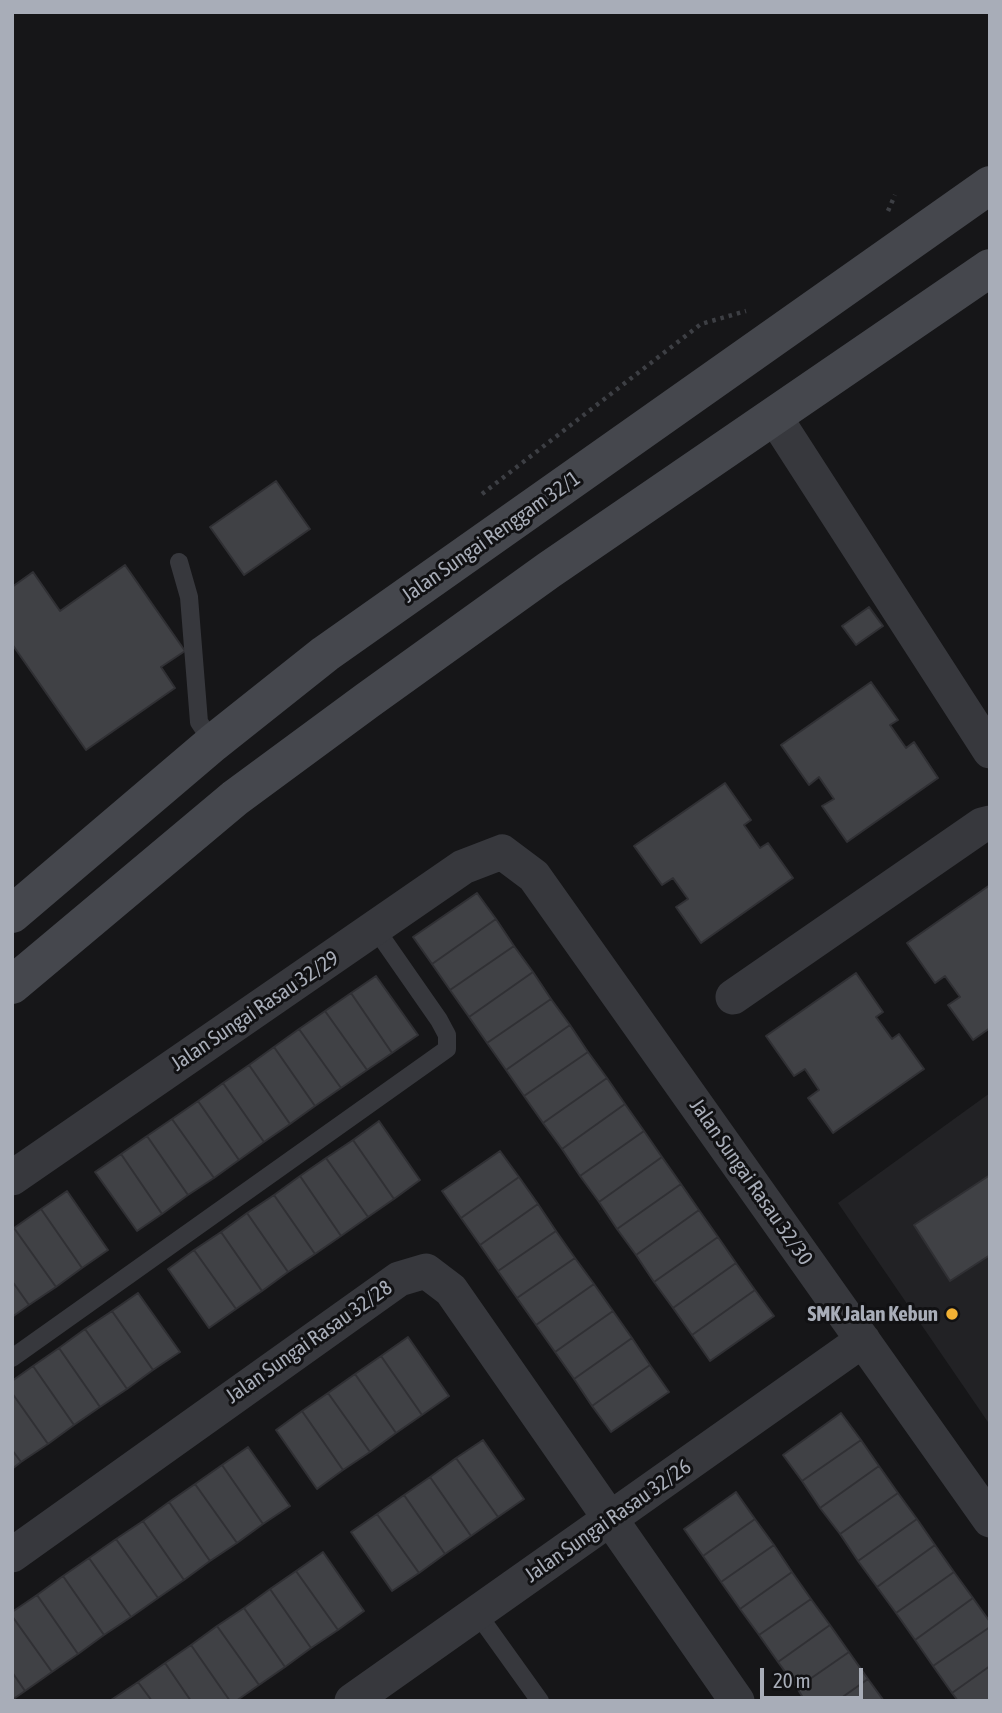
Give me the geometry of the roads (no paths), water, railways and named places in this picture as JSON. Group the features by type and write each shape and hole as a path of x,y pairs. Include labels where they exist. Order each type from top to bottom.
{"main road":[{"name":"Jalan Sungai Renggam 32/1","path":"12,914 213,743 336,646 990,185"},
{"path":"12,985 257,782 550,570 990,268"},
{"path":"41,890 74,933"}],"street":[{"path":"774,416 988,744"},
{"path":"733,997 982,825 990,823"},
{"name":"Jalan Sungai Rasau 32/29","path":"12,1178 463,867 502,852"},
{"name":"Jalan Sungai Rasau 32/30","path":"502,852 534,876 990,1520"},
{"name":"Jalan Sungai Rasau 32/28","path":"12,1555 399,1279 426,1271 451,1290 610,1520"},
{"name":"Jalan Sungai Rasau 32/26","path":"352,1701 863,1340"},
{"path":"610,1520 737,1701"}],"lane":[{"path":"179,562 190,597 199,722 213,743"},
{"path":"12,1357 447,1049 447,1035 439,1020 375,928"},
{"path":"477,1613 540,1701"}],"place":[{"name":"SMK Jalan Kebun","path":"952,1314"}]}
